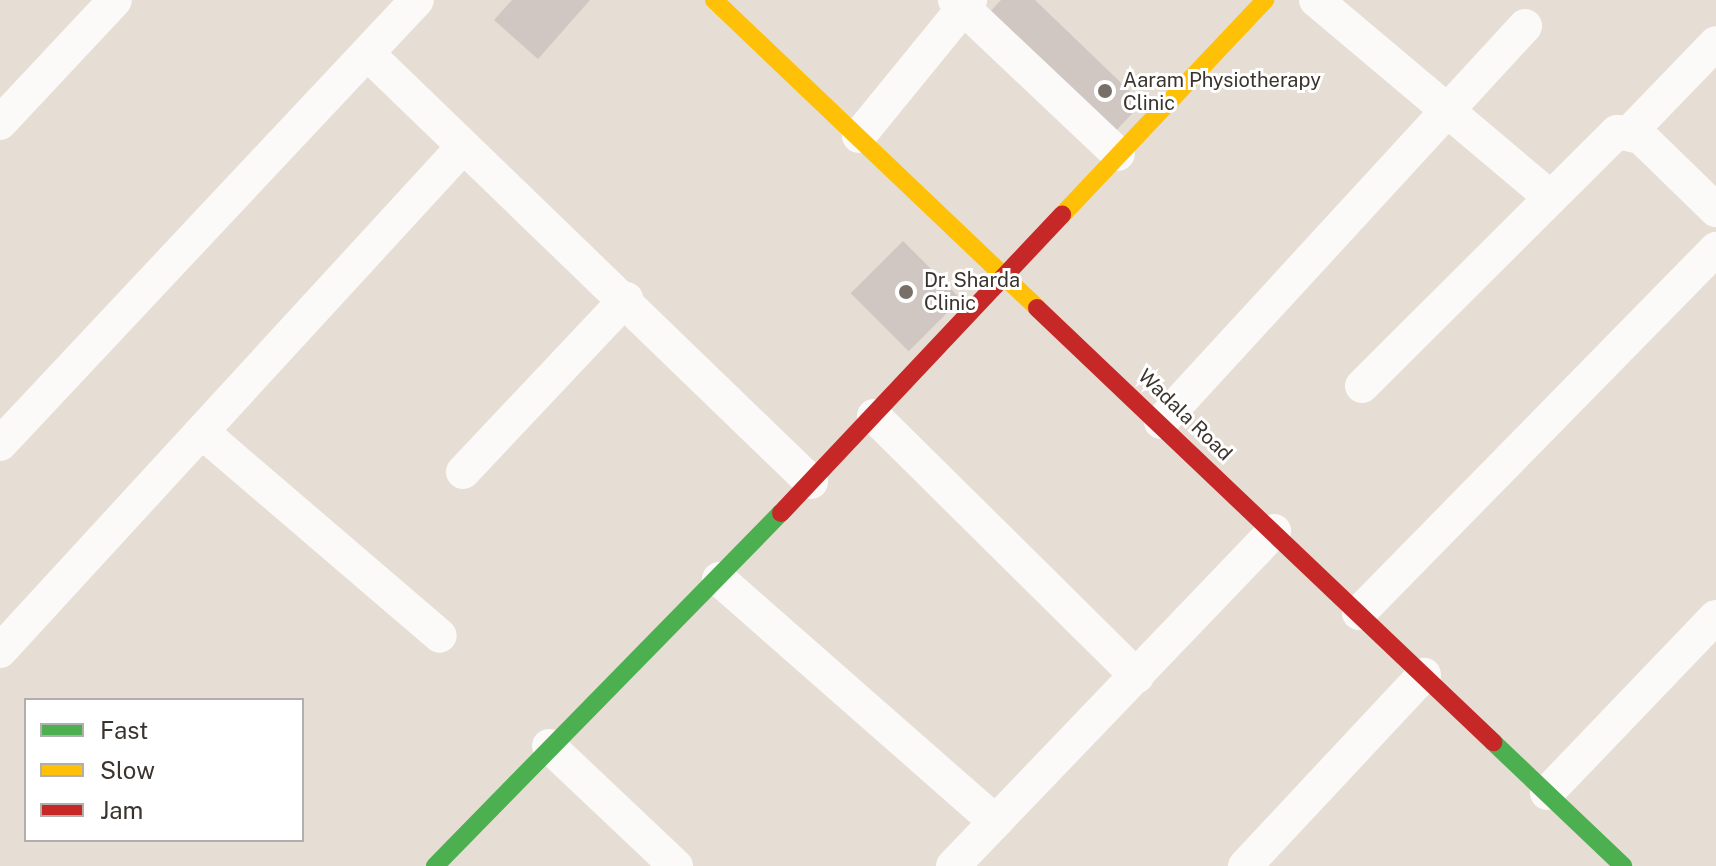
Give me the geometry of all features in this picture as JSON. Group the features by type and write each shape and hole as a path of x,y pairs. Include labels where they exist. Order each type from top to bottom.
{"street":[{"path":"0,123 115,0"},
{"path":"0,444 417,0"},
{"name":"Wadala Road","path":"714,0 1005,273 1623,866"},
{"path":"435,866 549,746 719,579 1265,0"},
{"path":"1316,0 1448,115 1549,196"},
{"path":"859,136 962,2 1118,154"},
{"path":"1161,422 1448,115 1525,26"},
{"path":"1362,386 1605,141 1631,131 1716,43"},
{"path":"368,54 626,299 811,482"},
{"path":"1631,131 1716,210"},
{"path":"0,651 463,147"},
{"path":"1359,613 1716,249"},
{"path":"463,472 626,299"},
{"path":"874,416 1137,676"},
{"path":"202,432 440,636"},
{"path":"953,866 1274,531"},
{"path":"719,579 996,822"},
{"path":"1547,793 1716,617"},
{"path":"1245,866 1424,675"},
{"path":"549,746 676,866"}],"building":[{"path":"512,0 590,0 538,59 494,20"},
{"path":"1001,0 1035,0 1142,103 1111,136 987,15"},
{"path":"903,241 961,299 909,351 851,293"}],"traffic: fast":[{"path":"435,866 781,513"},
{"path":"1493,742 1623,866"}],"traffic: slow":[{"path":"714,0 1037,308"},
{"path":"1062,215 1265,0"}],"traffic: jam":[{"path":"781,513 1062,215"},
{"path":"1037,308 1493,742"}],"place":[{"name":"Aaram Physiotherapy Clinic","path":"1105,91"},
{"name":"Dr. Sharda Clinic","path":"906,292"}]}
